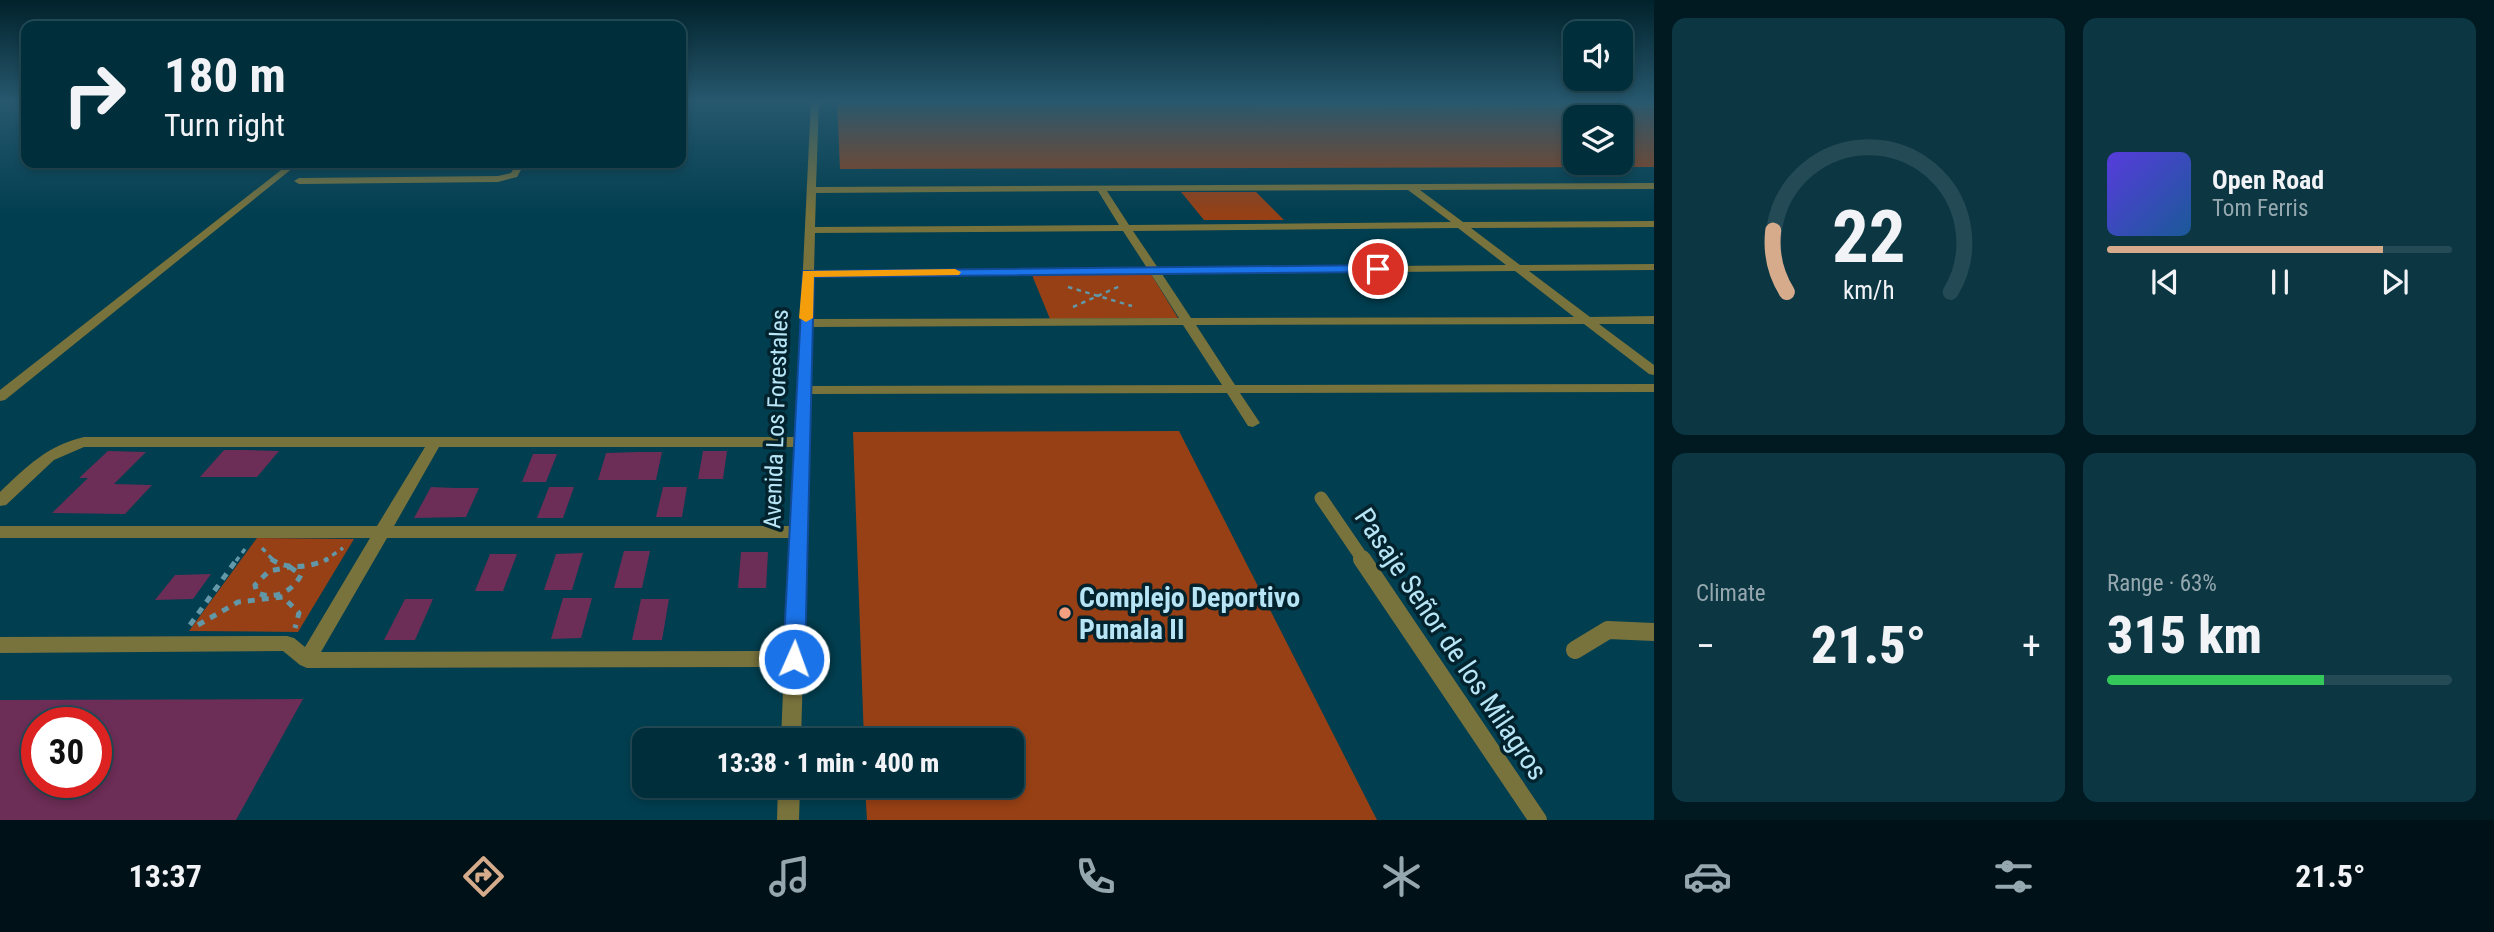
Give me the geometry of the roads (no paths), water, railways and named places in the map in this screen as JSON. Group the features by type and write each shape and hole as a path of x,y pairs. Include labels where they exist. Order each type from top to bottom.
{"street":[{"name":"Avenida Los Forestales","path":"791,728 813,138"},
{"path":"0,397 289,168"},
{"path":"299,181 498,179 514,175 518,168"},
{"path":"811,190 1654,186"},
{"path":"1410,187 1654,371"},
{"path":"1101,189 1253,423"},
{"path":"810,230 1654,224"},
{"path":"808,274 1654,267"},
{"path":"806,323 1654,320"},
{"path":"803,390 1654,388"},
{"path":"0,501 52,454 67,444 84,442 801,442"},
{"path":"307,660 434,443"},
{"path":"0,532 798,532"},
{"path":"0,645 287,643 307,660 794,659"},
{"path":"788,820 789,798"}],"lane":[{"name":"Pasaje Señor de los Milagros","path":"1321,498 1538,820"},
{"path":"1575,650 1608,629 1654,632"}],"place":[{"name":"Complejo Deportivo Pumala II","path":"1065,613"}]}
